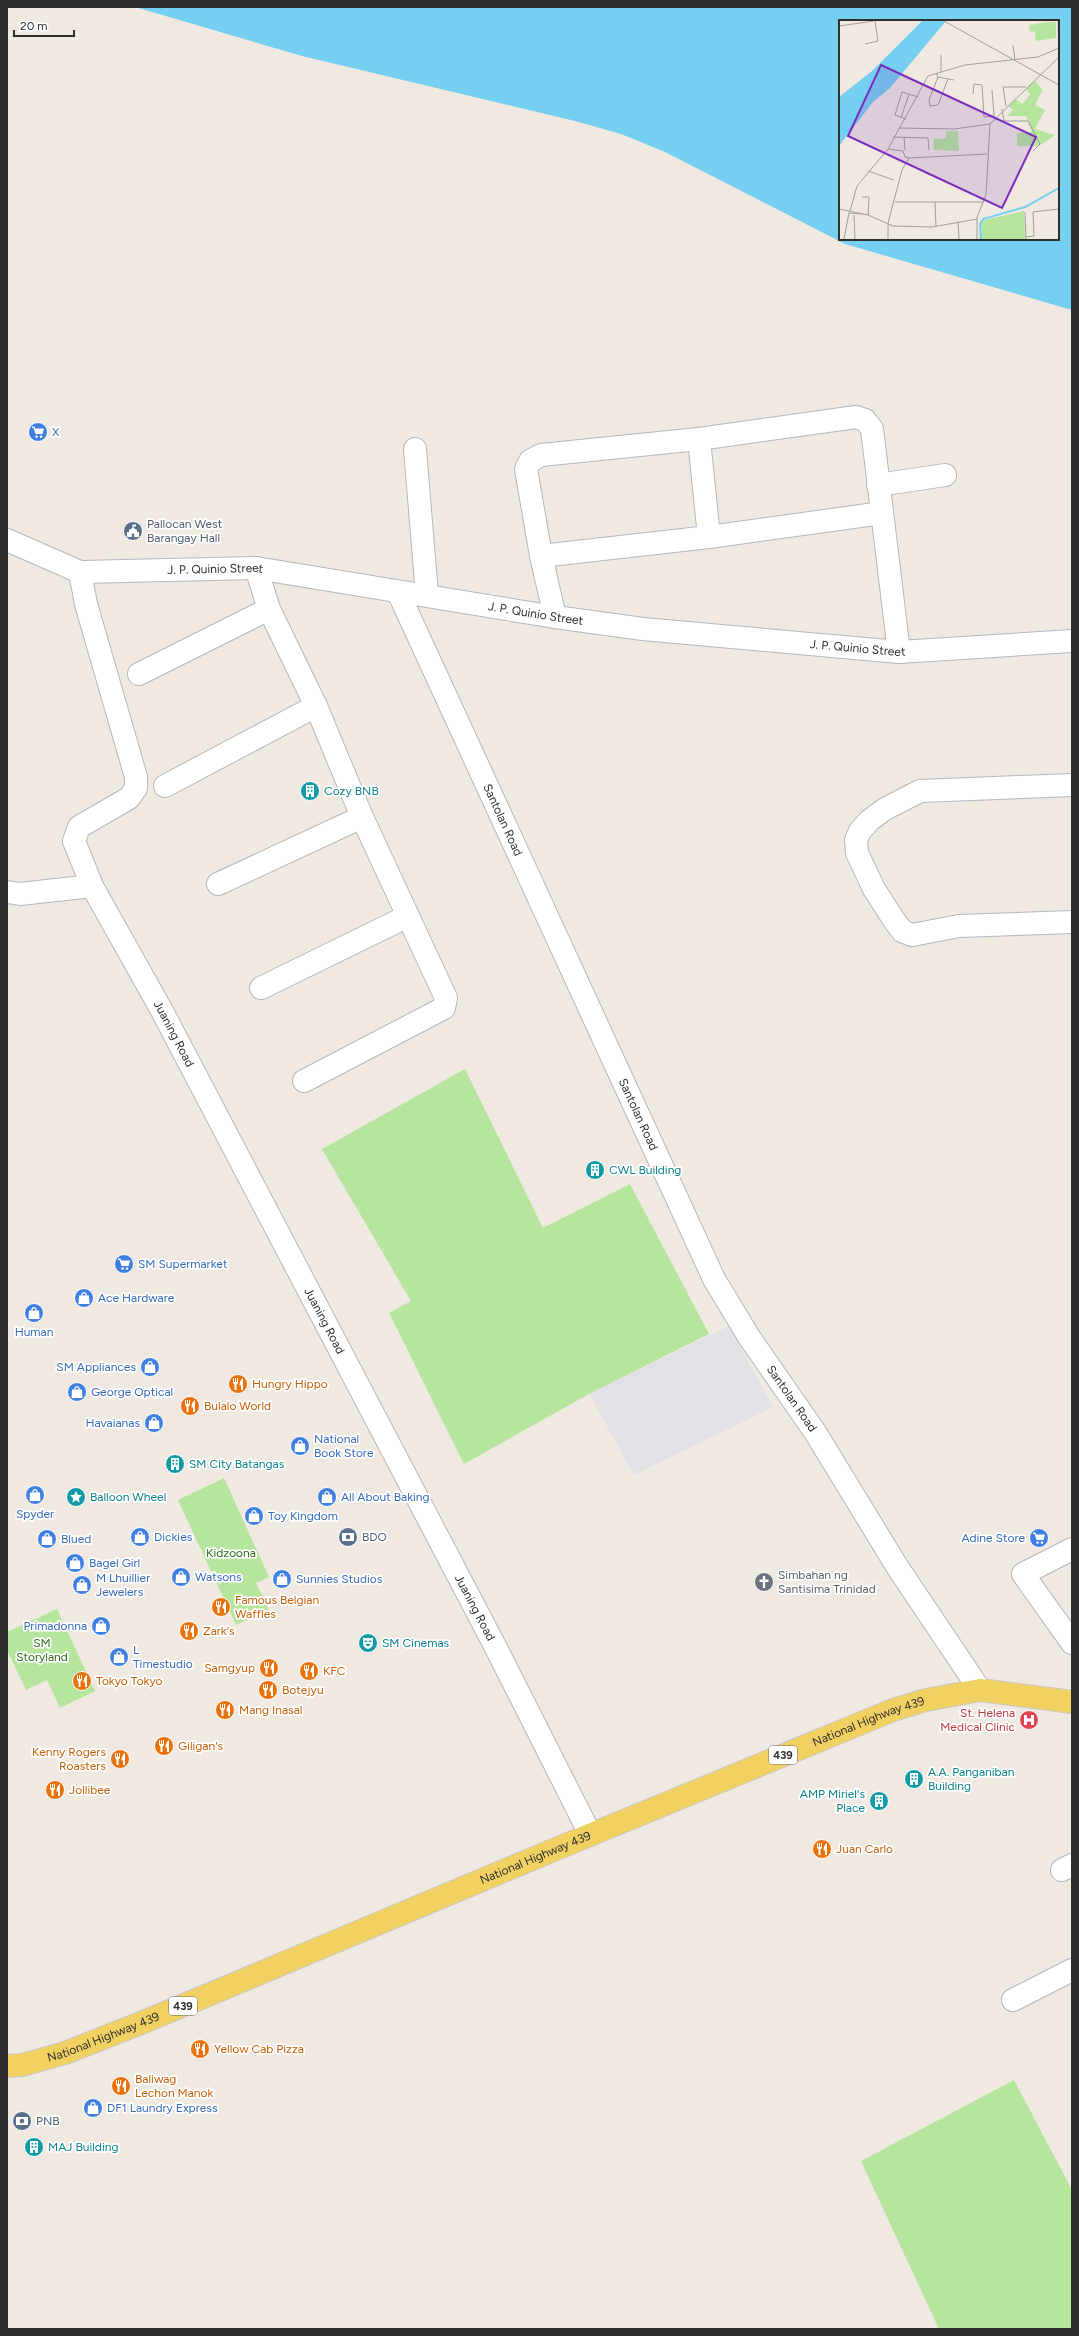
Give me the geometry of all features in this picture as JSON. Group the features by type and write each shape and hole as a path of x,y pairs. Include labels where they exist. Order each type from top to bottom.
{"main road":[{"name":"National Highway 439","path":"7,2066 22,2065 65,2053 153,2018 590,1834 893,1710 926,1700 980,1690 1072,1702"}],"street":[{"path":"555,617 541,556 526,469 530,461 541,455 699,439 856,417 865,420 872,429 899,652"},
{"path":"699,439 709,537"},
{"path":"415,449 427,595"},
{"path":"878,485 945,475"},
{"path":"541,556 709,537 882,513"},
{"name":"J. P. Quinio Street","path":"7,540 80,572 256,568 555,617 644,628 899,652 1072,641"},
{"path":"256,568 269,609 316,706 362,817 446,998 444,1008 304,1081"},
{"name":"Juaning Road","path":"80,572 86,604 136,777 136,788 129,798 79,827 76,832 74,840 92,886 162,1011 495,1646 590,1834"},
{"name":"Santolan Road","path":"398,592 714,1279 749,1337 815,1432 898,1568 980,1690"},
{"path":"138,674 269,609"},
{"path":"165,786 316,706"},
{"path":"1072,785 920,791 885,809 860,831 856,840 857,853 874,889 894,920 907,934 912,935 959,926 1072,922"},
{"path":"218,884 362,817"},
{"path":"7,892 20,894 92,886"},
{"path":"261,988 408,916"},
{"path":"1072,1549 1023,1574 1072,1644"},
{"path":"1013,2000 1072,1970"}],"shaded area":[{"path":"729,1326 773,1407 634,1475 589,1394"}],"green space":[{"path":"465,1069 543,1228 630,1184 709,1334 589,1394 464,1464 389,1313 411,1301 322,1149"},
{"name":"Kidzoona","path":"224,1478 269,1577 256,1583 269,1610 236,1625 178,1500"},
{"name":"SM Storyland","path":"57,1609 95,1691 60,1708 47,1680 26,1690 7,1650 7,1632"},
{"path":"1014,2080 1072,2190 1072,2329 939,2329 861,2161"}],"water":[{"path":"135,7 1072,7 1072,310 845,244 665,152 621,134 575,121 302,56"}],"place":[{"name":"X","path":"38,432"},
{"name":"Pallocan West Barangay Hall","path":"133,531"},
{"name":"Cozy BNB","path":"310,791"},
{"name":"CWL Building","path":"595,1170"},
{"name":"SM Supermarket","path":"124,1264"},
{"name":"Ace Hardware","path":"84,1298"},
{"name":"Human","path":"34,1313"},
{"name":"SM Appliances","path":"150,1367"},
{"name":"Hungry Hippo","path":"238,1384"},
{"name":"George Optical","path":"77,1392"},
{"name":"Bulalo World","path":"190,1406"},
{"name":"Havaianas","path":"154,1423"},
{"name":"National Book Store","path":"300,1446"},
{"name":"SM City Batangas","path":"175,1464"},
{"name":"Spyder","path":"35,1495"},
{"name":"Balloon Wheel","path":"76,1497"},
{"name":"All About Baking","path":"327,1497"},
{"name":"Toy Kingdom","path":"254,1516"},
{"name":"Dickies","path":"140,1537"},
{"name":"BDO","path":"348,1537"},
{"name":"Adine Store","path":"1039,1538"},
{"name":"Blued","path":"47,1539"},
{"name":"Bagel Girl","path":"75,1563"},
{"name":"Watsons","path":"181,1577"},
{"name":"Sunnies Studios","path":"282,1579"},
{"name":"Simbahan ng Santisima Trinidad","path":"764,1582"},
{"name":"M Lhuillier Jewelers","path":"82,1585"},
{"name":"Famous Belgian Waffles","path":"221,1607"},
{"name":"Primadonna","path":"101,1626"},
{"name":"Zark's","path":"189,1631"},
{"name":"SM Cinemas","path":"368,1643"},
{"name":"L Timestudio","path":"119,1657"},
{"name":"Samgyup","path":"269,1668"},
{"name":"KFC","path":"309,1671"},
{"name":"Tokyo Tokyo","path":"82,1681"},
{"name":"Botejyu","path":"268,1690"},
{"name":"Mang Inasal","path":"225,1710"},
{"name":"St. Helena Medical Clinic","path":"1029,1720"},
{"name":"Giligan's","path":"164,1746"},
{"name":"Kenny Rogers Roasters","path":"120,1759"},
{"name":"A.A. Panganiban Building","path":"914,1779"},
{"name":"Jollibee","path":"55,1790"},
{"name":"AMP Miriel's Place","path":"879,1801"},
{"name":"Juan Carlo","path":"822,1849"},
{"name":"Yellow Cab Pizza","path":"200,2049"},
{"name":"Baliwag Lechon Manok","path":"121,2086"},
{"name":"DF1 Laundry Express","path":"93,2108"},
{"name":"PNB","path":"22,2121"},
{"name":"MAJ Building","path":"34,2147"}]}
